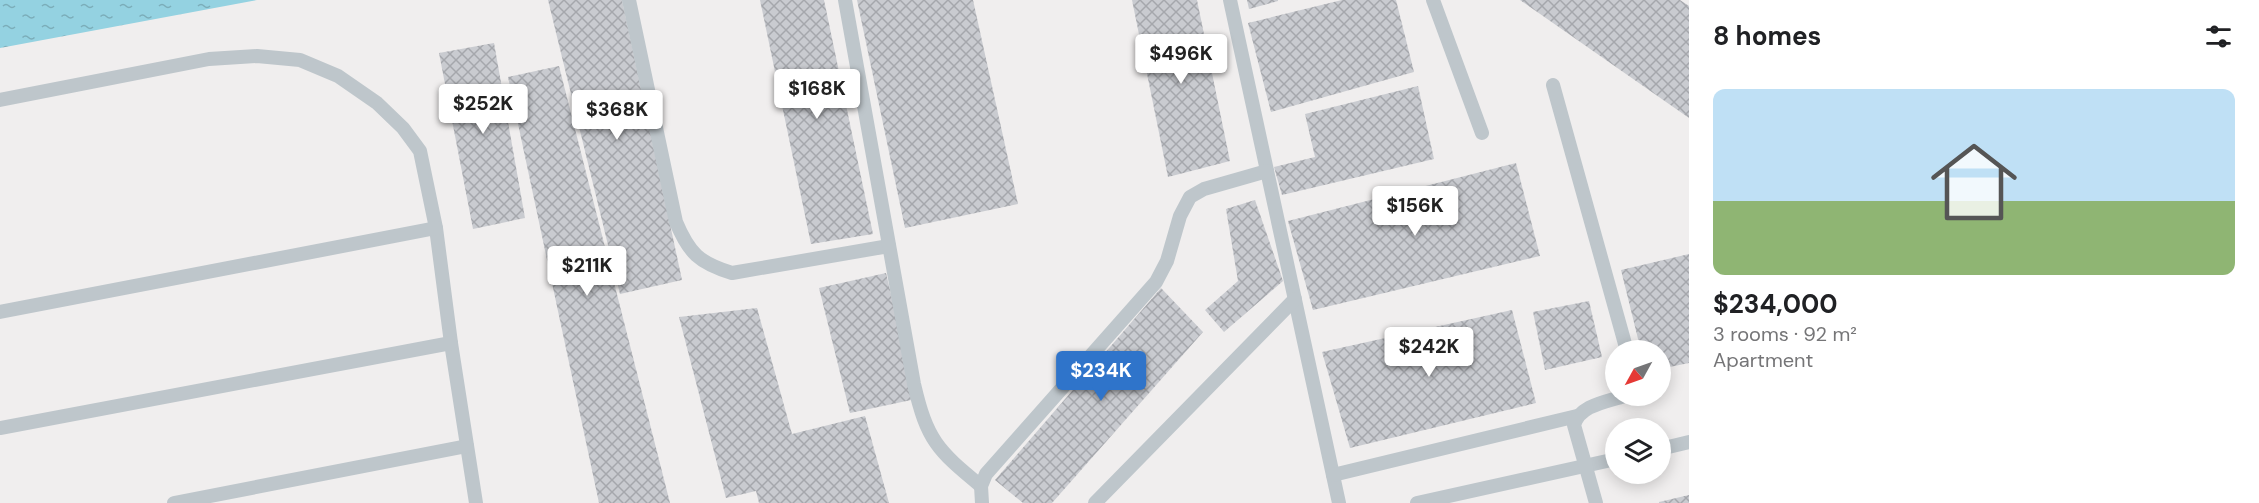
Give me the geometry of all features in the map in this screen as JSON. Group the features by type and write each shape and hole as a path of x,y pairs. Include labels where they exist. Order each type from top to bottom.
{"lane":[{"path":"628,0 676,222 684,241 694,255 709,266 732,273 889,246"},
{"path":"845,0 921,415 931,438 947,458 981,486"},
{"path":"1230,0 1339,503"},
{"path":"1433,0 1482,133"},
{"path":"0,100 209,59 257,56 300,60 338,76 376,103 403,128 420,152 436,228 476,503"},
{"path":"1553,85 1624,340"},
{"path":"982,503 981,486 986,474 1156,282 1167,261 1180,216 1190,197 1204,189 1267,171"},
{"path":"0,312 436,228"},
{"path":"1095,503 1295,299"},
{"path":"0,428 451,343"},
{"path":"1596,503 1574,424 1582,411 1605,403"},
{"path":"1333,475 1577,416"},
{"path":"1671,446 1689,442"},
{"path":"174,503 467,446"},
{"path":"1417,503 1605,461"}],"water":[{"path":"0,0 257,0 0,48"}],"building":[{"path":"548,0 622,0 682,280 620,294"},
{"path":"760,0 824,0 873,234 811,244"},
{"path":"857,0 973,0 1018,204 905,228"},
{"path":"1132,0 1197,0 1230,161 1168,177"},
{"path":"1247,0 1278,0 1278,1 1249,9"},
{"path":"1342,0 1396,0 1414,72 1271,112 1248,23"},
{"path":"1520,0 1680,0 1689,6 1689,118"},
{"path":"494,43 525,218 473,229 439,53"},
{"path":"559,66 670,503 599,503 508,77"},
{"path":"1418,86 1434,159 1282,195 1274,167 1315,157 1305,114"},
{"path":"1516,163 1540,256 1313,310 1288,221"},
{"path":"1255,200 1283,281 1224,332 1205,310 1238,281 1226,209"},
{"path":"1689,254 1689,363 1671,367 1671,340 1638,340 1621,270"},
{"path":"886,273 916,399 850,413 819,288"},
{"path":"1161,288 1203,332 1052,503 1023,503 995,480"},
{"path":"1589,301 1602,357 1545,370 1533,312"},
{"path":"757,308 792,434 865,416 889,503 759,503 756,491 726,498 679,317"},
{"path":"1512,310 1536,403 1350,448 1322,352"},
{"path":"1689,495 1689,503 1659,503 1659,502"}]}
